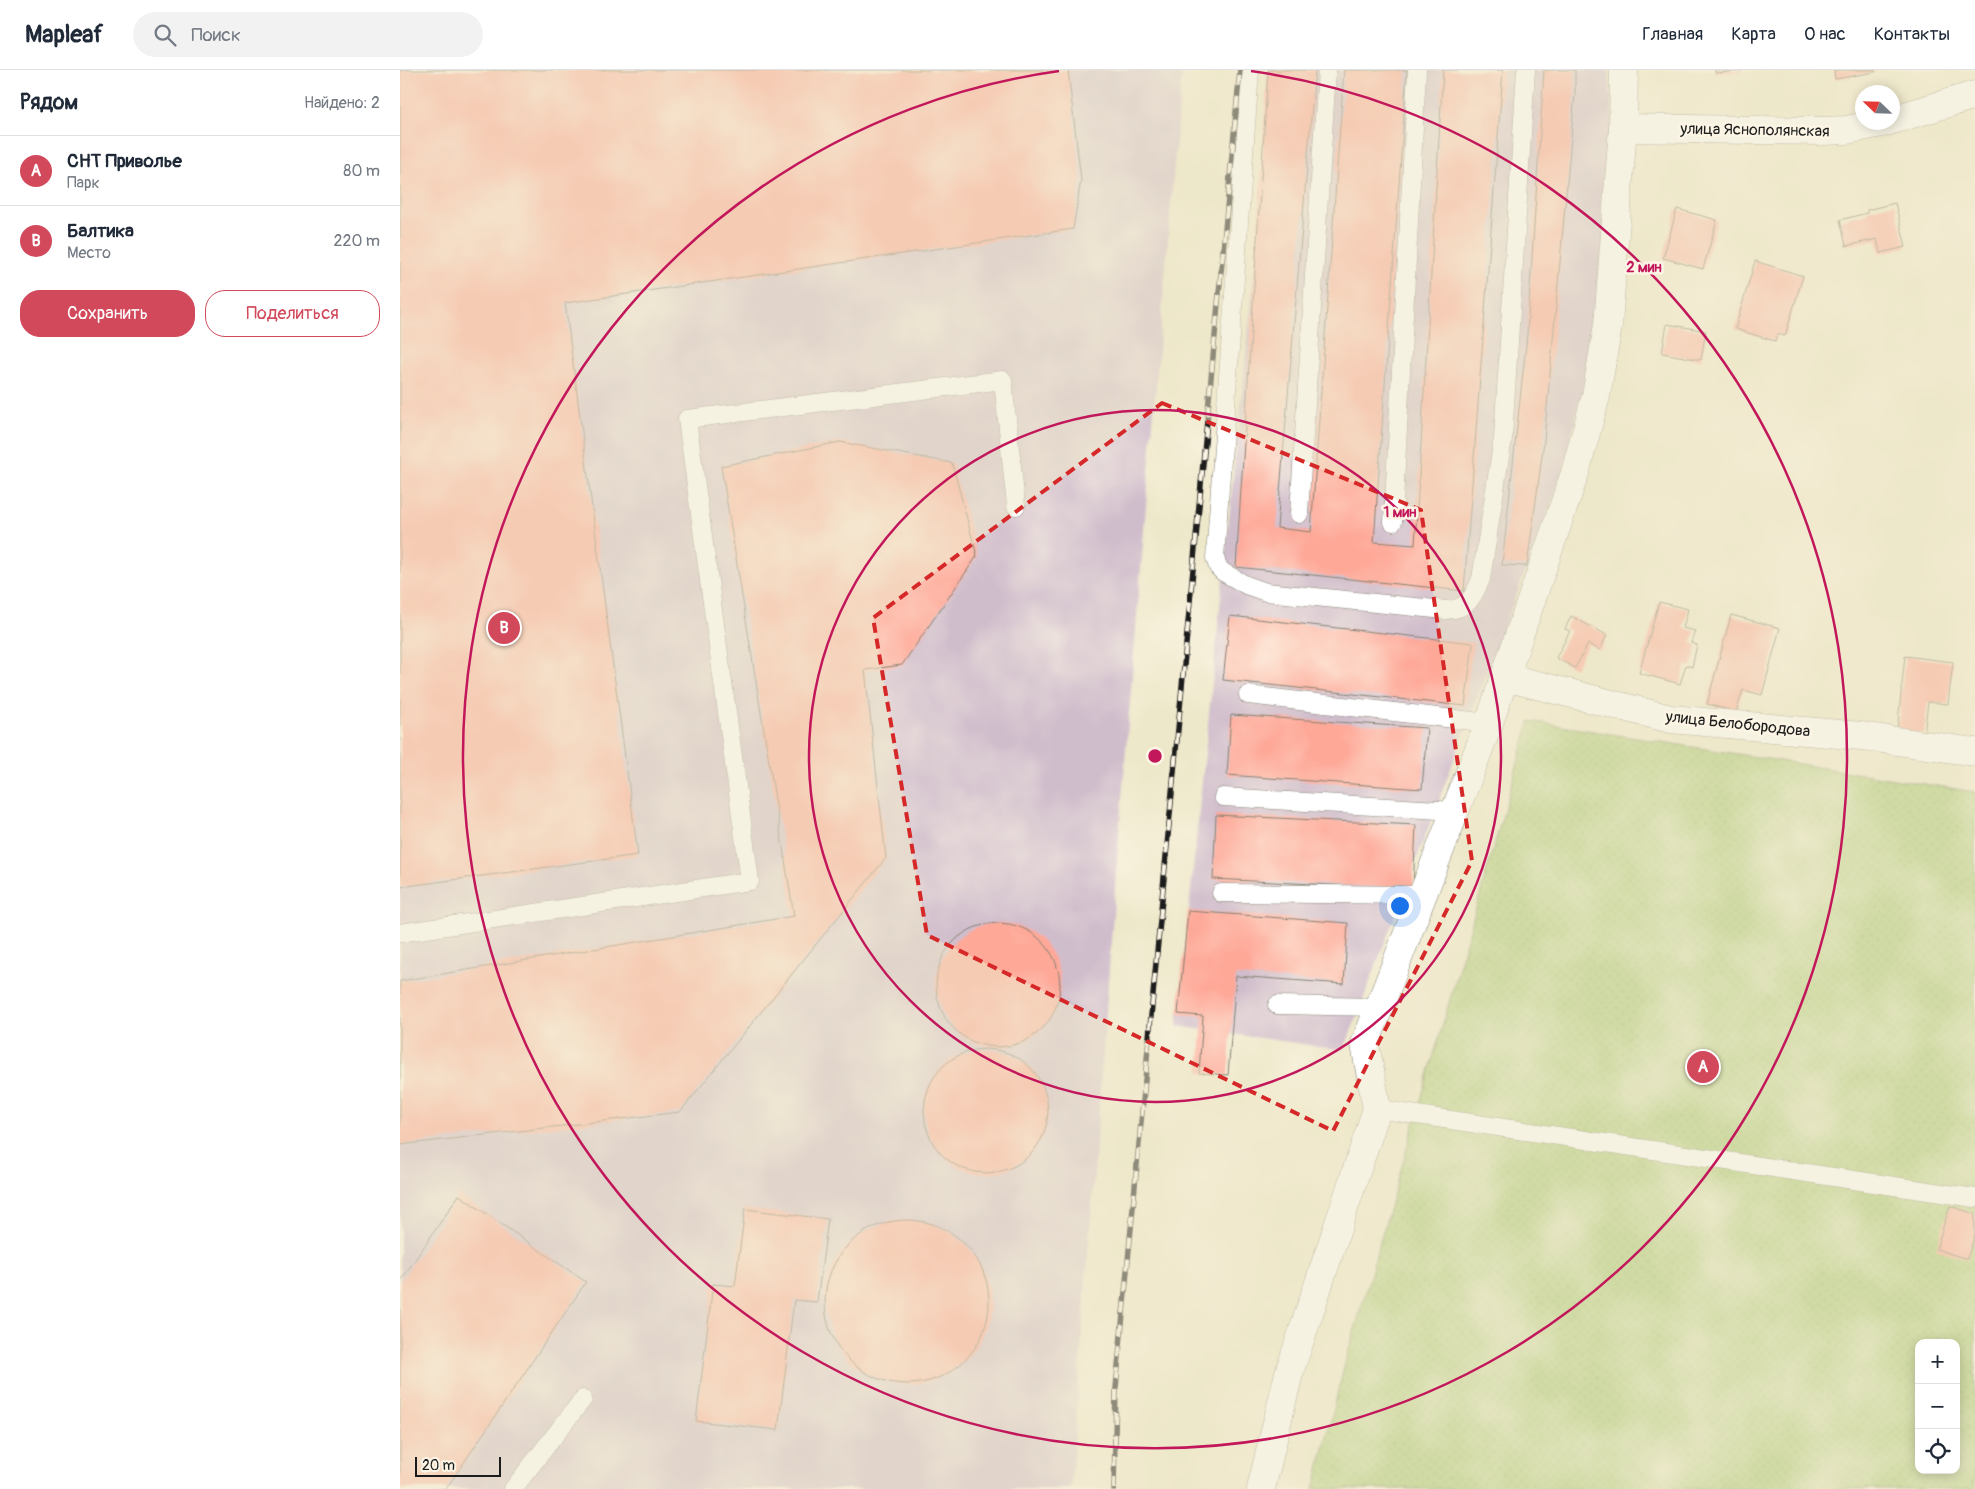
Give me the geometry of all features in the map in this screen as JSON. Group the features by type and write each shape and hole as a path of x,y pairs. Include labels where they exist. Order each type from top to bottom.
{"street":[{"path":"1264,1488 1290,1373 1377,1110 1365,1044 1506,676 1575,473 1596,396 1608,325 1623,128 1624,70"},
{"path":"1900,118 1975,96"},
{"name":"улица Яснополянская","path":"1623,128 1822,131 1855,128"},
{"name":"улица Белобородова","path":"1506,676 1671,719 1861,736 1975,752"}],"lane":[{"path":"1250,70 1215,558 1217,564 1220,569 1235,579 1266,592 1445,610 1458,609 1468,604 1472,600 1481,579 1503,438 1526,70"},
{"path":"1299,514 1327,70"},
{"path":"1393,522 1417,70"},
{"path":"400,933 750,881 687,419 1004,380 1016,506"},
{"path":"1248,695 1489,723"},
{"path":"1223,796 1455,811"},
{"path":"1221,893 1422,895"},
{"path":"1276,1005 1379,1007"},
{"path":"1377,1110 1975,1198"},
{"path":"513,1489 583,1399"}],"highlighted area":[{"path":"1162,403 1421,510 1472,861 1333,1131 927,935 873,618"}],"shaded area":[{"path":"400,70 1182,70 1118,846 1071,1489 400,1489"},
{"path":"1275,70 1609,70 1614,135 1595,341 1562,475 1344,1050 1177,1026"}],"green space":[{"path":"1530,721 1975,792 1975,1489 1314,1489 1344,1367"}],"building":[{"path":"400,70 1068,70 1081,180 1073,229 565,303 638,855 400,887"},
{"path":"1268,70 1315,70 1277,528 1311,532 1344,70 1407,70 1374,542 1415,545 1443,70 1503,70 1464,591 1236,567"},
{"path":"1544,70 1575,70 1575,93 1544,441 1527,566 1502,565 1527,335"},
{"path":"1715,70 1741,70 1741,71 1715,73"},
{"path":"1834,70 1875,70 1875,72 1835,79"},
{"path":"1895,203 1906,247 1880,253 1877,239 1846,246 1840,220 1867,213 1867,210"},
{"path":"1677,209 1717,220 1703,269 1663,258"},
{"path":"1755,261 1803,276 1785,336 1777,334 1775,341 1735,329"},
{"path":"1667,324 1706,331 1701,360 1662,353"},
{"path":"840,442 952,463 977,556 902,665 865,670 886,858 680,1112 400,1145 400,981 794,916 721,466"},
{"path":"1659,602 1688,609 1683,628 1695,631 1691,643 1697,645 1692,667 1686,665 1680,684 1639,673"},
{"path":"1731,615 1780,628 1762,695 1743,690 1736,712 1707,704"},
{"path":"1230,616 1473,643 1465,706 1223,680"},
{"path":"1571,616 1607,635 1600,650 1588,644 1575,668 1556,658 1570,631 1565,629"},
{"path":"1905,656 1953,662 1948,704 1928,702 1924,734 1897,731"},
{"path":"1231,715 1427,728 1422,789 1227,775"},
{"path":"1216,815 1416,825 1413,889 1213,879"},
{"path":"1188,911 1348,923 1344,984 1236,976 1228,1075 1199,1073 1203,1016 1178,1014"},
{"path":"998,923 1022,928 1042,941 1055,961 1060,985 1055,1009 1042,1029 1022,1042 998,1047 974,1042 954,1029 941,1009 936,985 941,961 954,941 974,928"},
{"path":"986,1049 1010,1054 1030,1067 1043,1087 1048,1111 1043,1135 1030,1155 1010,1168 986,1173 962,1168 942,1155 929,1135 924,1111 929,1087 942,1067 962,1054"},
{"path":"459,1195 586,1282 446,1489 400,1489 400,1282"},
{"path":"1950,1206 1975,1214 1975,1235 1967,1259 1936,1249"},
{"path":"745,1209 828,1219 817,1302 794,1300 778,1430 696,1421 713,1284 735,1286"},
{"path":"915,1220 931,1223 946,1230 959,1238 971,1250 986,1278 989,1302 988,1318 983,1333 971,1354 959,1366 931,1381 899,1384 883,1381 868,1374 855,1366 843,1354 828,1326 825,1294 828,1278 835,1263 843,1250 855,1238 883,1223"}],"railway":[{"path":"1114,1489 1116,1388 1240,70"}],"place":[{"name":"Балтика","path":"504,628"},
{"name":"СНТ Приволье","path":"1703,1067"}]}
